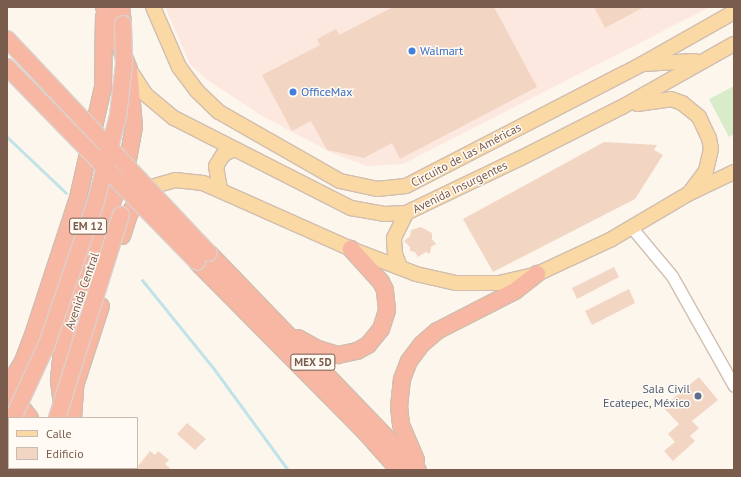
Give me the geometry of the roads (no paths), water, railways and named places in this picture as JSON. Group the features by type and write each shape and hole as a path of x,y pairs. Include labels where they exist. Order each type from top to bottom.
{"highway":[{"name":"Avenida Central","path":"64,417 59,379 62,349 129,159 134,127 129,69 103,7"},
{"name":"EM 12","path":"7,388 23,361 32,338 78,198 103,87 103,7"},
{"name":"EM 12","path":"13,417 47,344 96,201 112,146 124,65 121,7"},
{"name":"MEX 5D","path":"7,40 203,258 399,470"},
{"name":"MEX 5D","path":"7,67 203,258 276,322 418,470"},
{"path":"57,417 123,208 122,180"},
{"name":"Avenida Central","path":"73,417 75,386 126,221 141,196"},
{"path":"123,208 141,196"},
{"path":"276,322 308,344 338,355 357,351 376,338 386,320 387,301 385,290 372,271 351,248"},
{"path":"422,470 401,425 399,395 409,361 422,344 438,331 515,291 537,274"},
{"path":"7,388 29,417"}],"main road":[{"name":"Circuito de las Américas","path":"153,7 179,67 196,91 219,112 340,181 376,189 406,186 642,64 734,12"},
{"name":"Avenida Insurgentes","path":"129,69 154,103 174,118 232,150 351,208 385,214 406,213 622,107 734,44"},
{"path":"642,64 686,64 712,56"},
{"path":"622,107 654,99 670,99 682,103 699,117 709,138 710,161 700,182 688,194"},
{"path":"220,189 216,166 223,155 232,150"},
{"path":"141,196 151,188 175,180 203,183 220,189 351,248 432,279 456,283 499,283 537,274 632,228 688,194 734,172"},
{"path":"400,267 395,254 394,238 406,213"}],"street":[{"path":"632,228 672,276 734,386"}],"waterway":[{"path":"7,137 66,193"},
{"path":"142,280 214,369 288,470"}],"place":[{"name":"Walmart","path":"412,51"},
{"name":"OfficeMax","path":"293,92"},
{"name":"Sala Civil Ecatepec, México","path":"698,396"}]}
